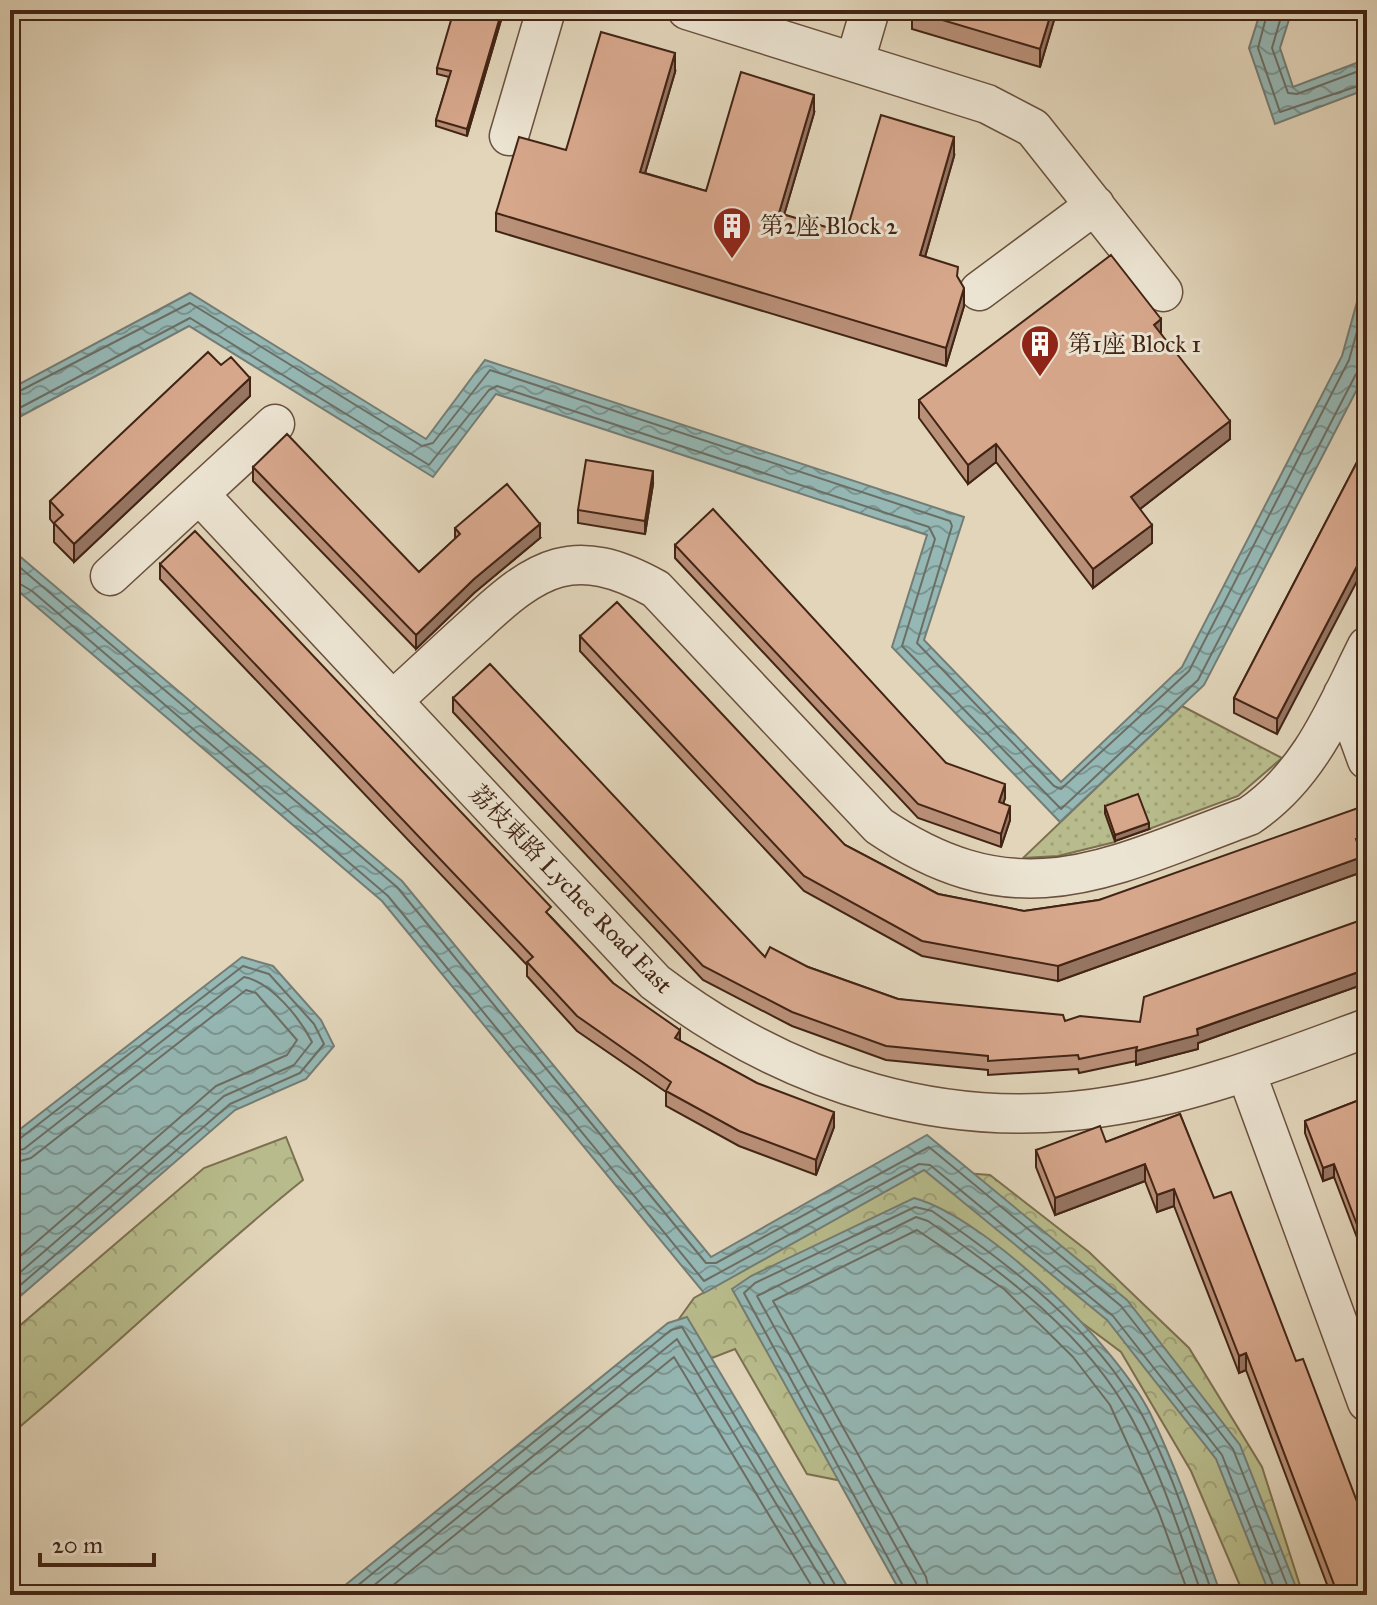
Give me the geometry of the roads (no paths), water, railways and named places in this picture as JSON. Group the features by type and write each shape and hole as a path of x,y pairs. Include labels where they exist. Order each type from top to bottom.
{"street":[{"path":"509,136 546,10"},
{"path":"687,10 987,104 1033,128 1163,292"},
{"path":"855,61 870,10"},
{"path":"979,291 1095,205"},
{"path":"110,576 275,424"},
{"name":"荔枝東路 Lychee Road East","path":"199,494 655,982 698,1015 794,1067 899,1100 953,1110 1008,1113 1117,1106 1246,1072 1367,1028"},
{"path":"392,701 519,584 545,571 573,566 602,567 630,575 656,589 879,826 912,848 946,865 1022,880 1060,879 1098,872 1249,816 1270,802 1305,765 1367,646"},
{"path":"1343,694 1367,760"},
{"path":"1246,1072 1367,1402"}],"water":[{"path":"1261,10 1292,10 1280,48 1293,87 1367,59 1367,89 1275,124 1249,48"},
{"path":"1367,266 1367,370 1204,685 1060,822 892,647 927,535 496,394 433,477 189,326 10,422 10,389 190,293 426,439 485,360 964,517 924,640 1061,782 1182,667 1342,356"},
{"path":"10,548 402,881 711,1257 927,1135 1127,1300 1240,1445 1299,1595 1270,1595 1216,1459 1107,1320 924,1170 704,1293 382,901 10,584"},
{"path":"242,957 273,966 321,1020 334,1046 306,1079 235,1110 10,1305 10,1137"},
{"path":"914,1198 944,1210 1012,1257 1080,1320 1133,1385 1160,1435 1221,1595 902,1595 732,1289 751,1276"},
{"path":"687,1317 850,1591 844,1595 333,1595 668,1323"}],"place":[{"name":"第2座 Block 2","path":"732,260"},
{"name":"第1座 Block 1","path":"1040,378"}]}
